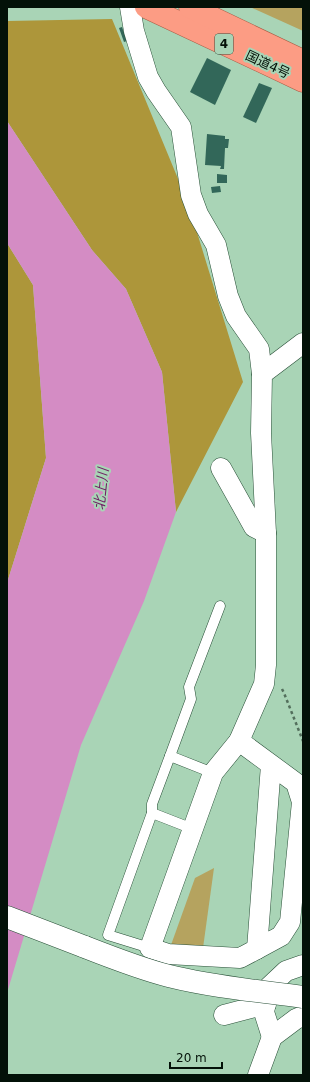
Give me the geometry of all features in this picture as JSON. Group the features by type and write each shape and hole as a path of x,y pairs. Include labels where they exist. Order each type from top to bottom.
{"highway":[{"name":"国道4号","path":"146,7 303,81"},
{"name":"国道4号","path":"190,7 303,61"}],"street":[{"path":"130,7 134,31 148,77 181,127 191,195 198,214 216,246 228,296 236,316 259,349 262,374 261,433 266,533 266,665 264,684 239,741 213,773 150,948 168,954 240,958 281,936 290,922 302,802 296,783 239,741"},
{"path":"262,374 303,343"},
{"path":"221,468 254,527 266,533"},
{"path":"257,949 271,765"},
{"path":"7,917 124,962 170,976 221,986 303,997"},
{"path":"272,1037 264,1012 269,987 286,971 303,965"},
{"path":"224,1015 266,1004"},
{"path":"258,1075 272,1037 296,1019 303,1016"}],"lane":[{"path":"150,948 108,935 152,813 152,804 191,699 189,687 220,606"},
{"path":"170,756 213,773"},
{"path":"152,813 193,829"}],"path":[{"path":"266,665 284,693 303,741"}],"shaded area":[{"path":"250,7 303,7 303,31 301,30"},
{"path":"112,19 188,203 243,382 176,512 162,372 126,289 92,250 7,121 7,21"},
{"path":"7,243 33,285 46,458 7,583"},
{"path":"214,868 203,948 171,945 195,878"}],"water":[{"name":"北上川","path":"7,121 92,250 126,289 162,372 176,512 144,601 81,745 7,993 7,583 46,458 33,285 7,243"}],"building":[{"path":"122,27 127,41 124,42 119,28"},
{"path":"207,58 231,70 215,105 190,92"},
{"path":"259,83 272,88 256,123 243,117"},
{"path":"207,134 225,136 225,139 229,139 228,148 225,148 224,169 220,169 221,166 205,165"},
{"path":"217,174 227,175 227,183 217,183"},
{"path":"220,186 221,192 212,193 211,187"}]}
